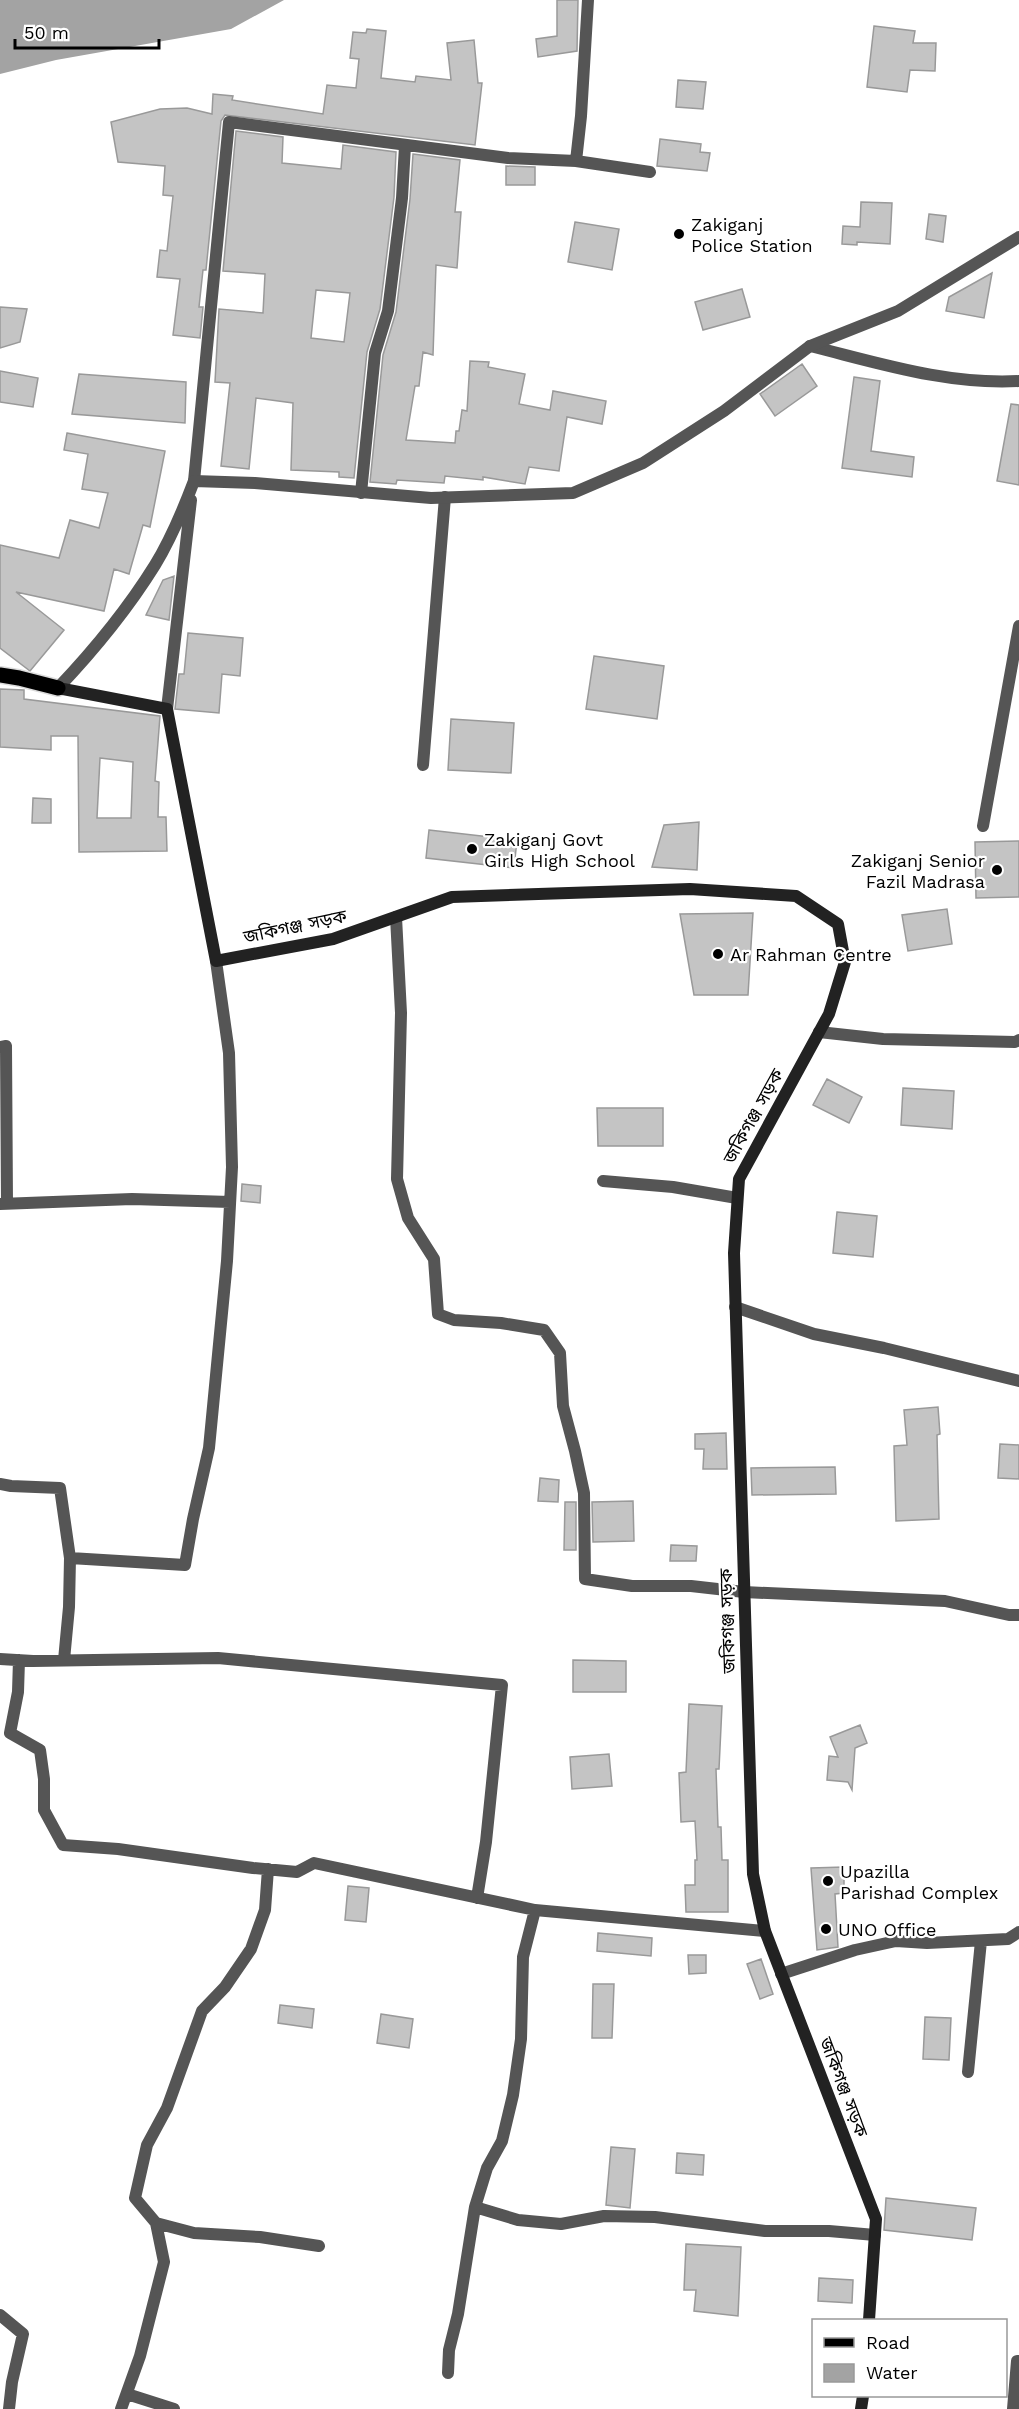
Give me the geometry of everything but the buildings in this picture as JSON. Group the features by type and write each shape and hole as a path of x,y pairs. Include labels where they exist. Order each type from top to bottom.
{"main road":[{"path":"0,675 167,709 216,961"},
{"name":"জকিগঞ্জ সড়ক","path":"216,961 333,939 452,897 690,889 796,896 838,924 845,962 829,1014 739,1179 734,1253 735,1307 753,1874 765,1931 876,2219 869,2319"}],"street":[{"path":"576,161 588,0"},
{"path":"167,709 194,481 229,122 405,146 508,158 576,161 650,172"},
{"path":"361,493 375,353 388,311 402,198 405,146"},
{"path":"194,481 255,483 361,493 445,497 573,493 643,464 724,411 810,346 898,311 1019,237"},
{"path":"810,346 917,373 990,383 1019,381"},
{"path":"58,688 95,649 156,564 194,481"},
{"path":"423,765 445,497"},
{"path":"983,826 1019,626"},
{"path":"396,917 401,1013 397,1179 408,1218 434,1259 438,1314 454,1320 501,1323 544,1330 560,1353 563,1406 584,1493 585,1579 632,1586 691,1586 744,1592 945,1601 1009,1615 1019,1615"},
{"path":"70,1558 185,1565 209,1448 232,1167 229,1053 216,961"},
{"path":"819,1032 883,1039 1015,1042 1019,1040"},
{"path":"0,1047 6,1047 4,1204 132,1199 230,1202"},
{"path":"603,1181 673,1186 738,1198"},
{"path":"735,1307 814,1334 884,1348 1019,1381"},
{"path":"0,1484 60,1488 70,1558 69,1607 64,1660"},
{"path":"0,1659 218,1658 501,1685 486,1842 477,1898"},
{"path":"19,1660 18,1692 10,1733 40,1750 44,1779 44,1810 63,1845 118,1849 297,1872 314,1863 535,1910 765,1931"},
{"path":"121,2409 140,2356 164,2262 156,2223 135,2198 147,2145 167,2108 202,2011 225,1987 251,1949 265,1910 268,1869"},
{"path":"448,2373 449,2350 458,2314 475,2207 487,2168 502,2141 513,2095 521,2039 523,1957 535,1910"},
{"path":"781,1974 855,1950 896,1941 981,1941 1008,1939 1019,1932"},
{"path":"969,2072 981,1941"},
{"path":"475,2207 518,2220 561,2224 604,2216 645,2217 765,2231 829,2231 875,2235"},
{"path":"156,2223 195,2233 272,2238 319,2246"},
{"path":"0,2315 23,2334 12,2382 9,2409"},
{"path":"1013,2409 1017,2361 1019,2361"},
{"path":"127,2394 174,2409"}],"water":[{"path":"0,0 284,0 231,29 56,60 0,74"}],"place":[{"name":"Zakiganj Police Station","path":"679,234"},
{"name":"Zakiganj Govt Girls High School","path":"472,849"},
{"name":"Zakiganj Senior Fazil Madrasa","path":"997,870"},
{"name":"Ar Rahman Centre","path":"718,954"},
{"name":"Upazilla Parishad Complex","path":"828,1881"},
{"name":"UNO Office","path":"826,1929"}]}
